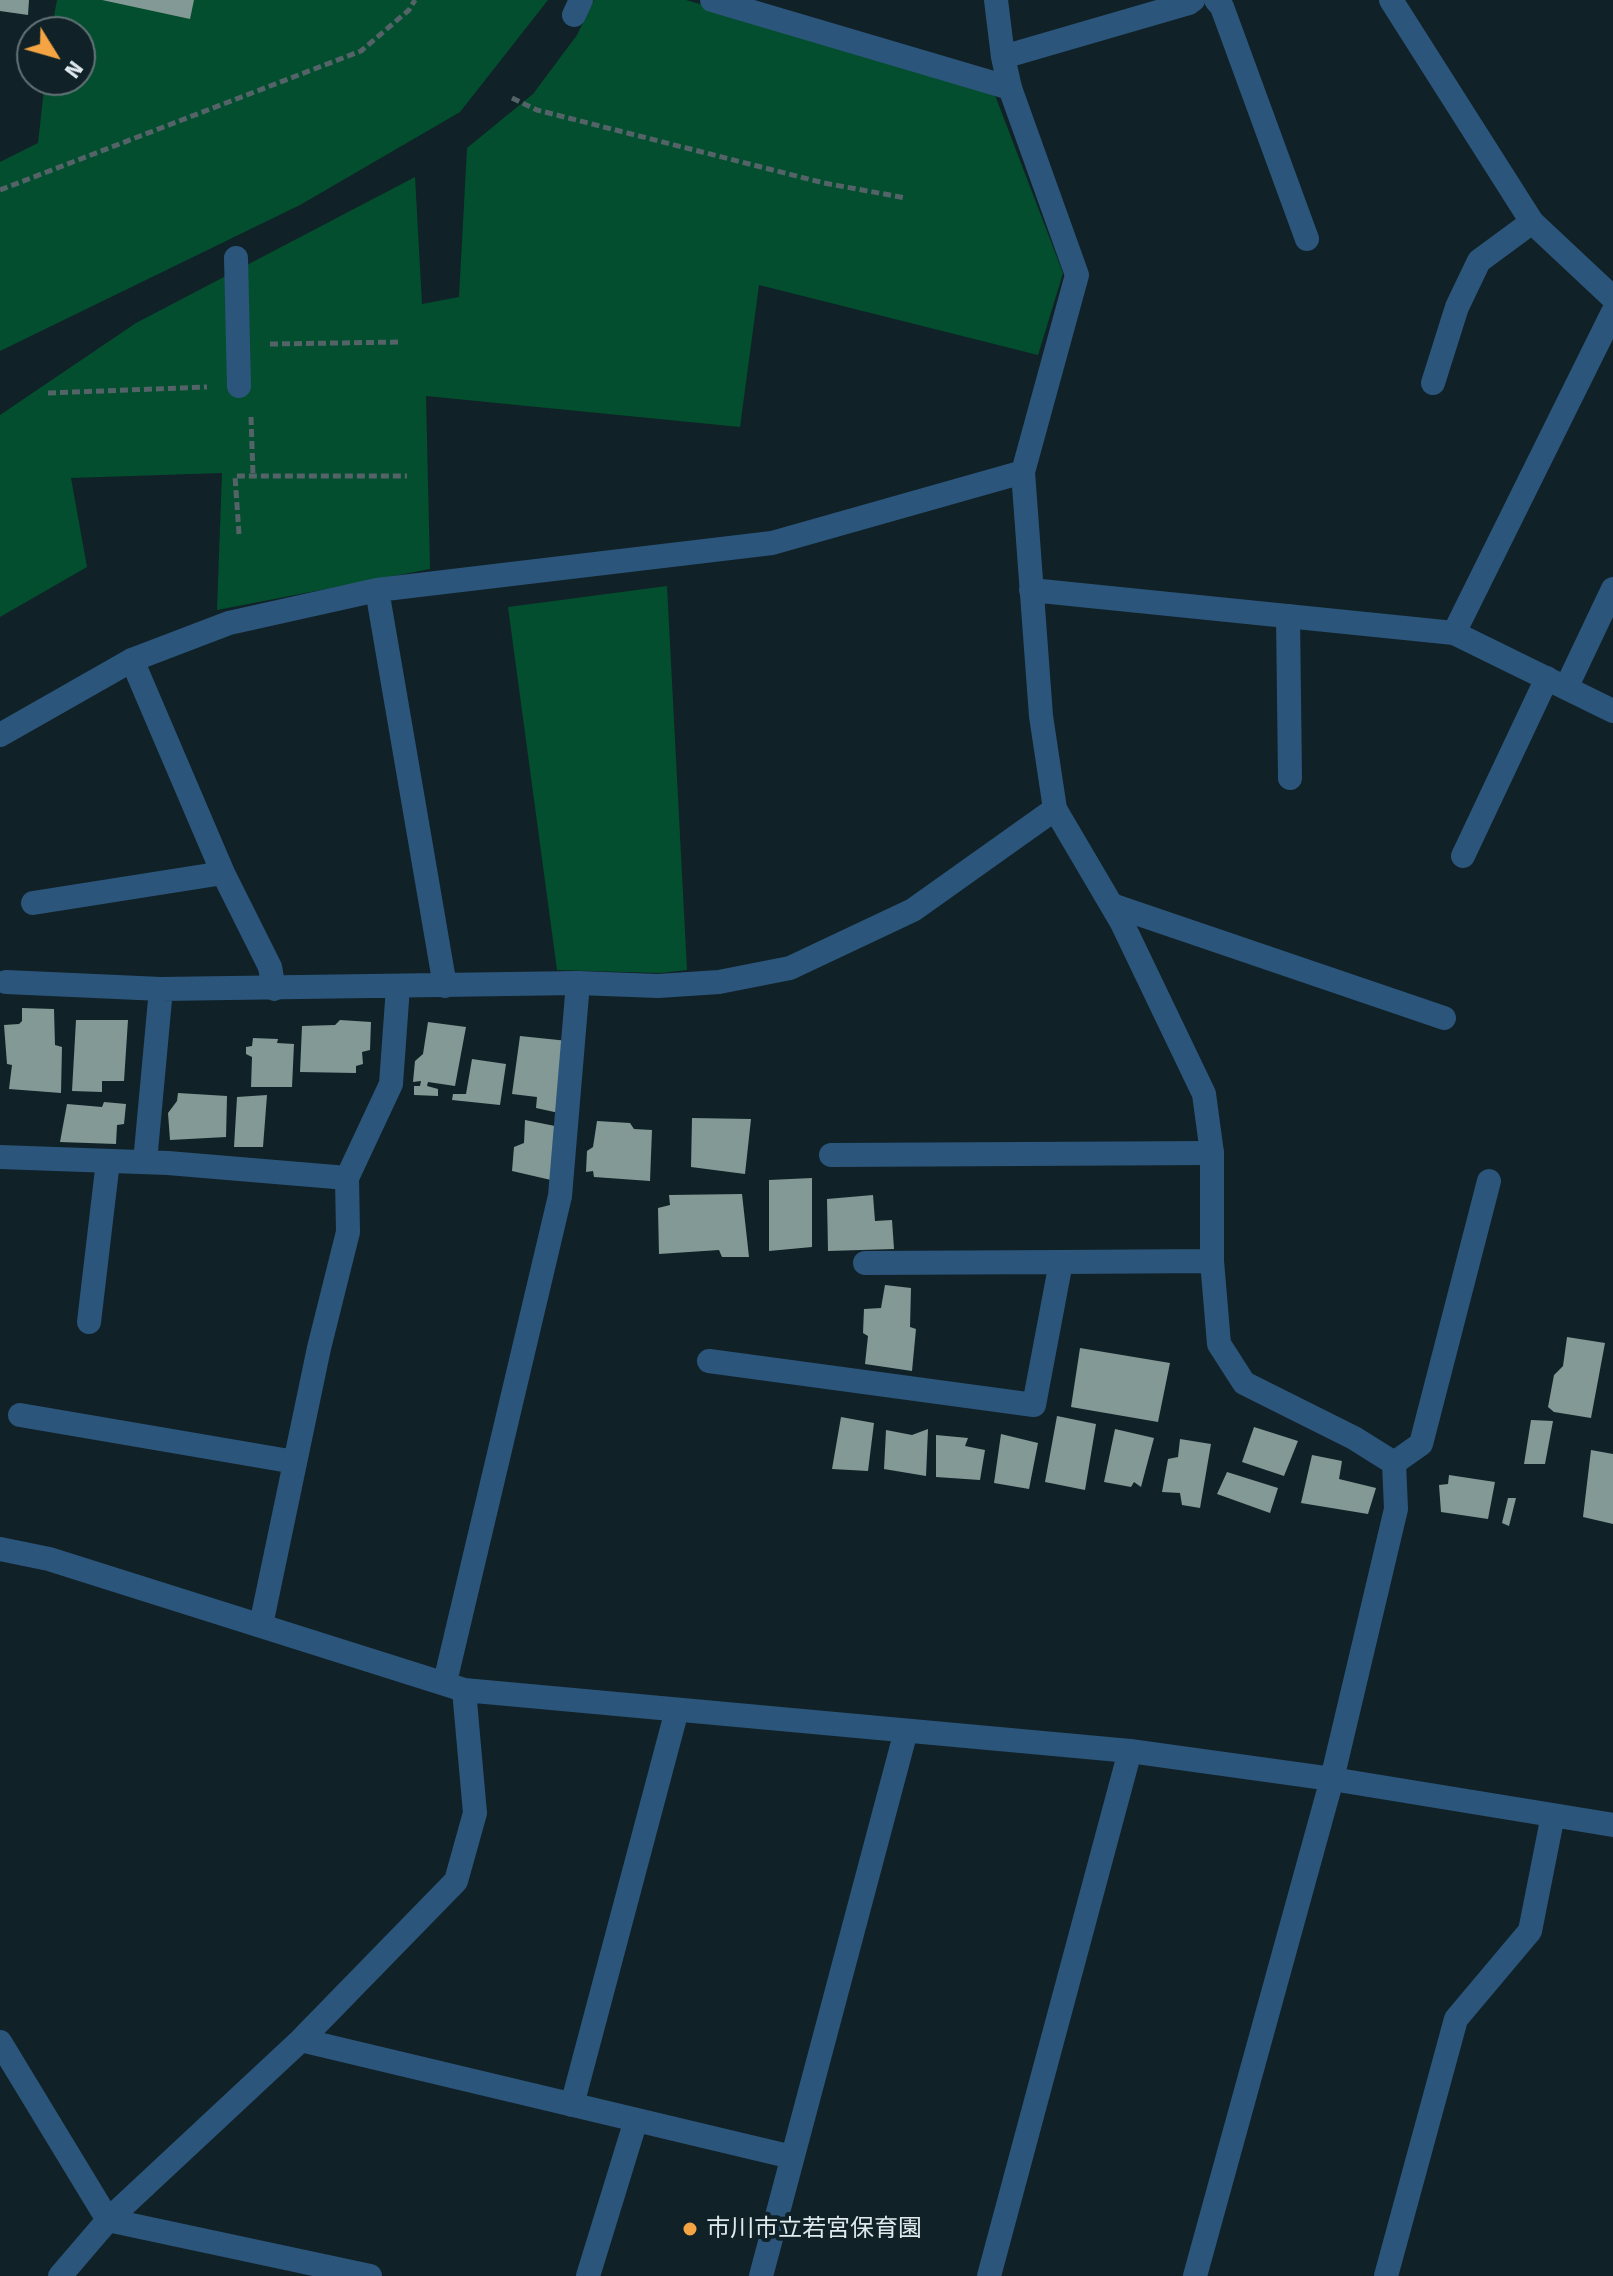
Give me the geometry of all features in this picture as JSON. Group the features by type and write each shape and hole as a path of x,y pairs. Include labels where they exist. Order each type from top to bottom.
{"street":[{"path":"712,0 1010,88"},
{"path":"996,0 1010,88 1077,275 1023,472 1041,716 1055,809 1112,905 1204,1094 1212,1153 1212,1261 1219,1344 1244,1383 1354,1438 1394,1463"},
{"path":"1003,57 1193,0"},
{"path":"1216,0 1222,7 1307,239"},
{"path":"1391,0 1532,222 1613,298"},
{"path":"1433,383 1457,307 1479,261 1532,222"},
{"path":"236,258 239,386"},
{"path":"1454,633 1613,312"},
{"path":"0,735 132,660 229,623 377,590 772,543 1023,472"},
{"path":"1463,856 1556,683 1613,589"},
{"path":"377,590 445,986"},
{"path":"1031,590 1454,633 1613,711"},
{"path":"1288,616 1290,778"},
{"path":"132,660 223,873 270,967 274,989"},
{"path":"6,982 161,989 274,989 578,983 658,986 719,982 790,968 913,910 1055,809"},
{"path":"33,903 223,873"},
{"path":"1112,905 1444,1018"},
{"path":"60,2276 108,2220 301,2040 456,1881 475,1813 454,1686 560,1196 578,983"},
{"path":"261,1625 319,1348 348,1232 347,1178 391,1084 398,987"},
{"path":"145,1162 161,989"},
{"path":"831,1155 1212,1153"},
{"path":"0,1157 145,1162 347,1178"},
{"path":"89,1322 108,1161"},
{"path":"1394,1463 1421,1444 1489,1181"},
{"path":"865,1263 1212,1261"},
{"path":"709,1361 1034,1405 1061,1262"},
{"path":"20,1415 295,1462"},
{"path":"1195,2276 1332,1779 1396,1509 1394,1463"},
{"path":"0,1549 49,1559 454,1686 677,1710 1130,1751 1332,1779 1613,1825"},
{"path":"572,2105 677,1710"},
{"path":"761,2276 906,1731"},
{"path":"989,2276 1130,1751"},
{"path":"1386,2276 1456,2019 1530,1931 1553,1815"},
{"path":"301,2040 792,2157"},
{"path":"0,2042 108,2220 370,2276"},
{"path":"588,2276 636,2120"}],"path":[{"path":"0,190 361,51 409,10 415,0"},
{"path":"512,98 537,110 824,183 906,198"},
{"path":"238,345 401,342"},
{"path":"48,393 239,386 250,402 253,476"},
{"path":"239,534 235,476 407,476"}],"green space":[{"path":"57,0 548,0 460,112 300,205 0,351 0,162 38,143 43,96 96,96 96,16 54,16"},
{"path":"594,0 686,0 993,90 1063,273 1038,355 759,285 740,427 426,396 430,569 217,610 222,473 71,478 87,567 0,617 0,415 136,323 415,177 422,304 459,297 467,148 533,94 577,35"},
{"path":"667,586 687,970 661,973 557,970 508,607"}],"building":[{"path":"0,0 29,0 28,15 0,11"},
{"path":"102,0 194,0 190,19"},
{"path":"22,1008 54,1009 55,1045 62,1047 61,1093 9,1089 12,1065 7,1064 4,1025 19,1024"},
{"path":"76,1020 128,1020 124,1081 102,1081 102,1092 72,1091"},
{"path":"340,1020 371,1022 370,1050 362,1052 363,1064 356,1066 356,1073 300,1072 302,1026 335,1025"},
{"path":"428,1022 466,1027 455,1086 428,1082 427,1086 438,1089 438,1096 414,1095 414,1086 420,1086 421,1081 413,1082 415,1061 423,1054"},
{"path":"520,1036 568,1041 559,1113 536,1108 537,1097 512,1094"},
{"path":"253,1038 278,1039 277,1043 294,1044 292,1087 251,1087 252,1057 246,1054 246,1047 252,1046"},
{"path":"472,1059 506,1064 500,1105 452,1100 453,1094 466,1094"},
{"path":"178,1093 227,1096 226,1137 170,1140 168,1113 177,1101"},
{"path":"267,1095 263,1147 234,1147 237,1097"},
{"path":"104,1102 126,1104 124,1124 117,1125 116,1144 60,1142 67,1104 102,1107"},
{"path":"692,1118 751,1119 745,1174 691,1167"},
{"path":"525,1120 560,1127 551,1180 512,1171 514,1147 524,1143"},
{"path":"597,1121 630,1123 634,1129 652,1130 650,1181 594,1177 593,1171 586,1172 587,1151 593,1147"},
{"path":"812,1178 812,1247 769,1251 769,1180"},
{"path":"742,1194 749,1257 722,1257 719,1250 659,1254 658,1208 670,1205 669,1195"},
{"path":"873,1195 875,1221 892,1220 894,1249 828,1251 827,1199"},
{"path":"885,1285 911,1288 910,1327 916,1329 912,1371 865,1364 868,1336 863,1333 864,1309 881,1308"},
{"path":"1567,1337 1605,1343 1591,1418 1554,1412 1548,1407 1554,1375 1563,1366"},
{"path":"1080,1348 1170,1363 1158,1422 1071,1407"},
{"path":"1057,1416 1096,1424 1085,1490 1045,1482"},
{"path":"841,1417 874,1423 868,1471 832,1469"},
{"path":"1531,1420 1553,1421 1545,1464 1524,1464"},
{"path":"1254,1427 1298,1441 1284,1476 1242,1462"},
{"path":"928,1429 926,1476 884,1469 886,1430 912,1435"},
{"path":"1115,1429 1154,1438 1141,1487 1134,1482 1131,1487 1104,1482"},
{"path":"1001,1434 1038,1443 1029,1489 994,1483"},
{"path":"936,1435 968,1438 965,1446 985,1450 980,1480 936,1477"},
{"path":"1180,1439 1211,1444 1200,1508 1182,1505 1180,1493 1162,1492 1168,1459 1178,1457"},
{"path":"1591,1450 1613,1454 1613,1524 1583,1517"},
{"path":"1312,1455 1342,1461 1339,1479 1376,1488 1368,1514 1301,1503"},
{"path":"1227,1472 1278,1488 1270,1513 1217,1494"},
{"path":"1449,1475 1495,1482 1488,1519 1441,1512 1439,1485 1448,1484"},
{"path":"1508,1498 1516,1498 1509,1526 1502,1523"}],"place":[{"name":"市川市立若宮保育園","path":"690,2229"}]}
